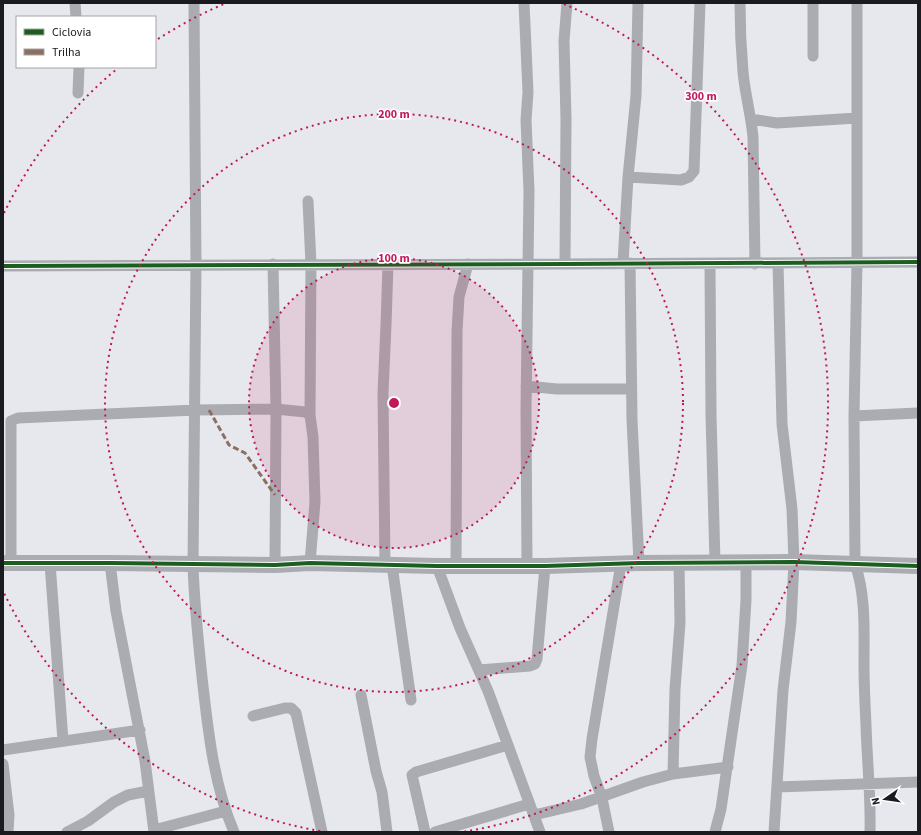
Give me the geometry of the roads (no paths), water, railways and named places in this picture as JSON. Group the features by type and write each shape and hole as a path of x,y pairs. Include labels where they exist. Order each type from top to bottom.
{"street":[{"path":"75,3 76,16"},
{"path":"194,3 196,265 194,603 208,727 218,785 234,832"},
{"path":"524,3 528,92 526,120 529,191 526,386 527,566"},
{"path":"565,264 566,119 564,41 567,3"},
{"path":"638,3 636,96 628,177 626,263 639,563"},
{"path":"628,177 681,180 689,177 694,171 700,3"},
{"path":"740,3 743,72 753,136 754,264"},
{"path":"812,3 813,56"},
{"path":"857,3 857,262 854,416 855,564 859,575 863,608 871,808 870,832"},
{"path":"78,93 79,68"},
{"path":"751,119 777,123 857,118"},
{"path":"308,201 311,264 310,415 313,437 315,502 310,563"},
{"path":"3,266 626,263 754,264 918,262"},
{"path":"774,832 783,690 791,622 794,562 792,509 782,424 778,263"},
{"path":"273,264 276,409 275,565"},
{"path":"388,264 383,393 389,565 411,700"},
{"path":"456,566 457,331 459,297 468,264"},
{"path":"710,264 710,415 715,562"},
{"path":"526,386 557,389 631,390"},
{"path":"310,415 305,412 276,409 196,410 18,418 11,421 7,563 275,565 310,563 438,566 545,566 639,563 794,562 918,566"},
{"path":"854,416 918,413"},
{"path":"715,832 721,809 728,768 742,665 746,606 746,562"},
{"path":"50,563 63,741"},
{"path":"110,563 116,611 140,730 154,831 226,811"},
{"path":"673,774 675,689 680,623 679,563"},
{"path":"609,832 602,798 594,776 590,757 621,564"},
{"path":"438,566 460,628 480,670 540,832"},
{"path":"480,670 535,664 537,659 545,566"},
{"path":"361,695 376,771 382,792 387,832"},
{"path":"253,716 285,708 292,708 296,712 322,832"},
{"path":"3,750 140,730"},
{"path":"425,832 412,775 416,772 508,745"},
{"path":"3,764 9,815 8,832"},
{"path":"534,815 602,798 643,782 673,774 728,768"},
{"path":"777,786 918,782"},
{"path":"67,832 88,821 103,809 128,795 148,791"},
{"path":"435,832 529,804"}]}
